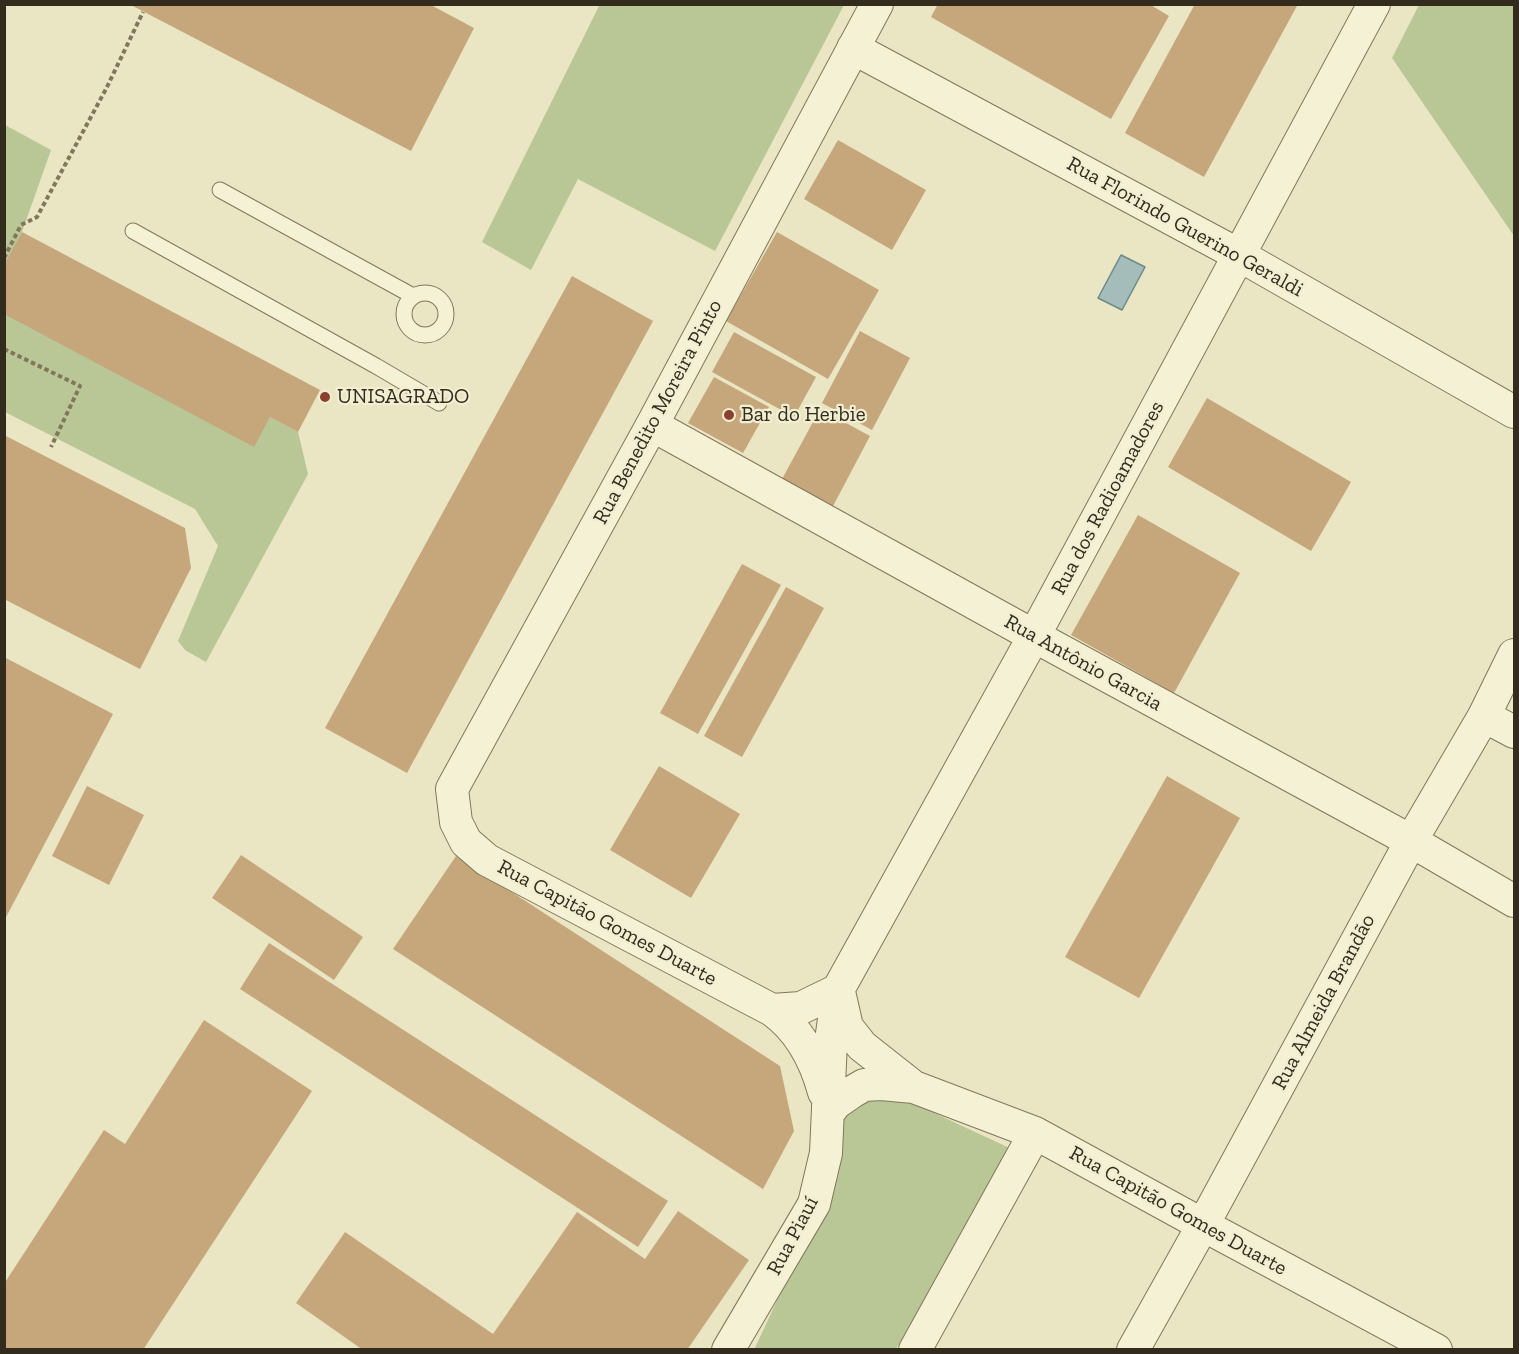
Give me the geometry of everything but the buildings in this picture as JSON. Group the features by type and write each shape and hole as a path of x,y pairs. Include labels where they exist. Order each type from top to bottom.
{"street":[{"name":"Rua Benedito Moreira Pinto","path":"456,822 452,789 652,425 877,4"},
{"name":"Rua dos Radioamadores","path":"838,990 1034,636 1374,4"},
{"name":"Rua Florindo Guerino Geraldi","path":"853,48 1239,255 1515,412"},
{"name":"Rua Antônio Garcia","path":"652,425 1411,841 1515,901"},
{"name":"Rua Almeida Brandão","path":"1133,1350 1411,841 1484,716 1515,655"},
{"path":"1484,716 1515,732"},
{"name":"Rua Capitão Gomes Duarte","path":"456,822 466,842 487,860 782,1017 803,1041 819,1073 829,1112"},
{"path":"772,1010 801,1008 838,990 847,1028 862,1046 914,1087"},
{"name":"Rua Piauí","path":"728,1350 814,1204 826,1153 831,1041 838,990"},
{"path":"829,1112 836,1103 864,1085 914,1087"},
{"name":"Rua Capitão Gomes Duarte","path":"914,1087 1035,1132 1436,1350"},
{"path":"915,1350 1035,1132"}],"lane":[{"path":"220,190 413,296"},
{"path":"133,231 439,403"}],"path":[{"path":"4,258 21,225 37,217 106,89 143,12"},
{"path":"4,349 80,386 51,447"}],"green space":[{"path":"600,4 844,5 715,251 578,179 531,270 482,242"},
{"path":"1419,5 1514,5 1514,236 1392,58"},
{"path":"5,125 51,150 22,232 5,265"},
{"path":"4,314 270,417 298,432 308,474 206,662 185,650 178,641 218,546 195,509 5,412"},
{"path":"887,1091 1016,1151 896,1349 754,1350 820,1208 846,1112"}],"water":[{"path":"1121,255 1145,267 1122,310 1098,298"}],"place":[{"name":"UNISAGRADO","path":"325,397"},
{"name":"Bar do Herbie","path":"729,415"}]}
